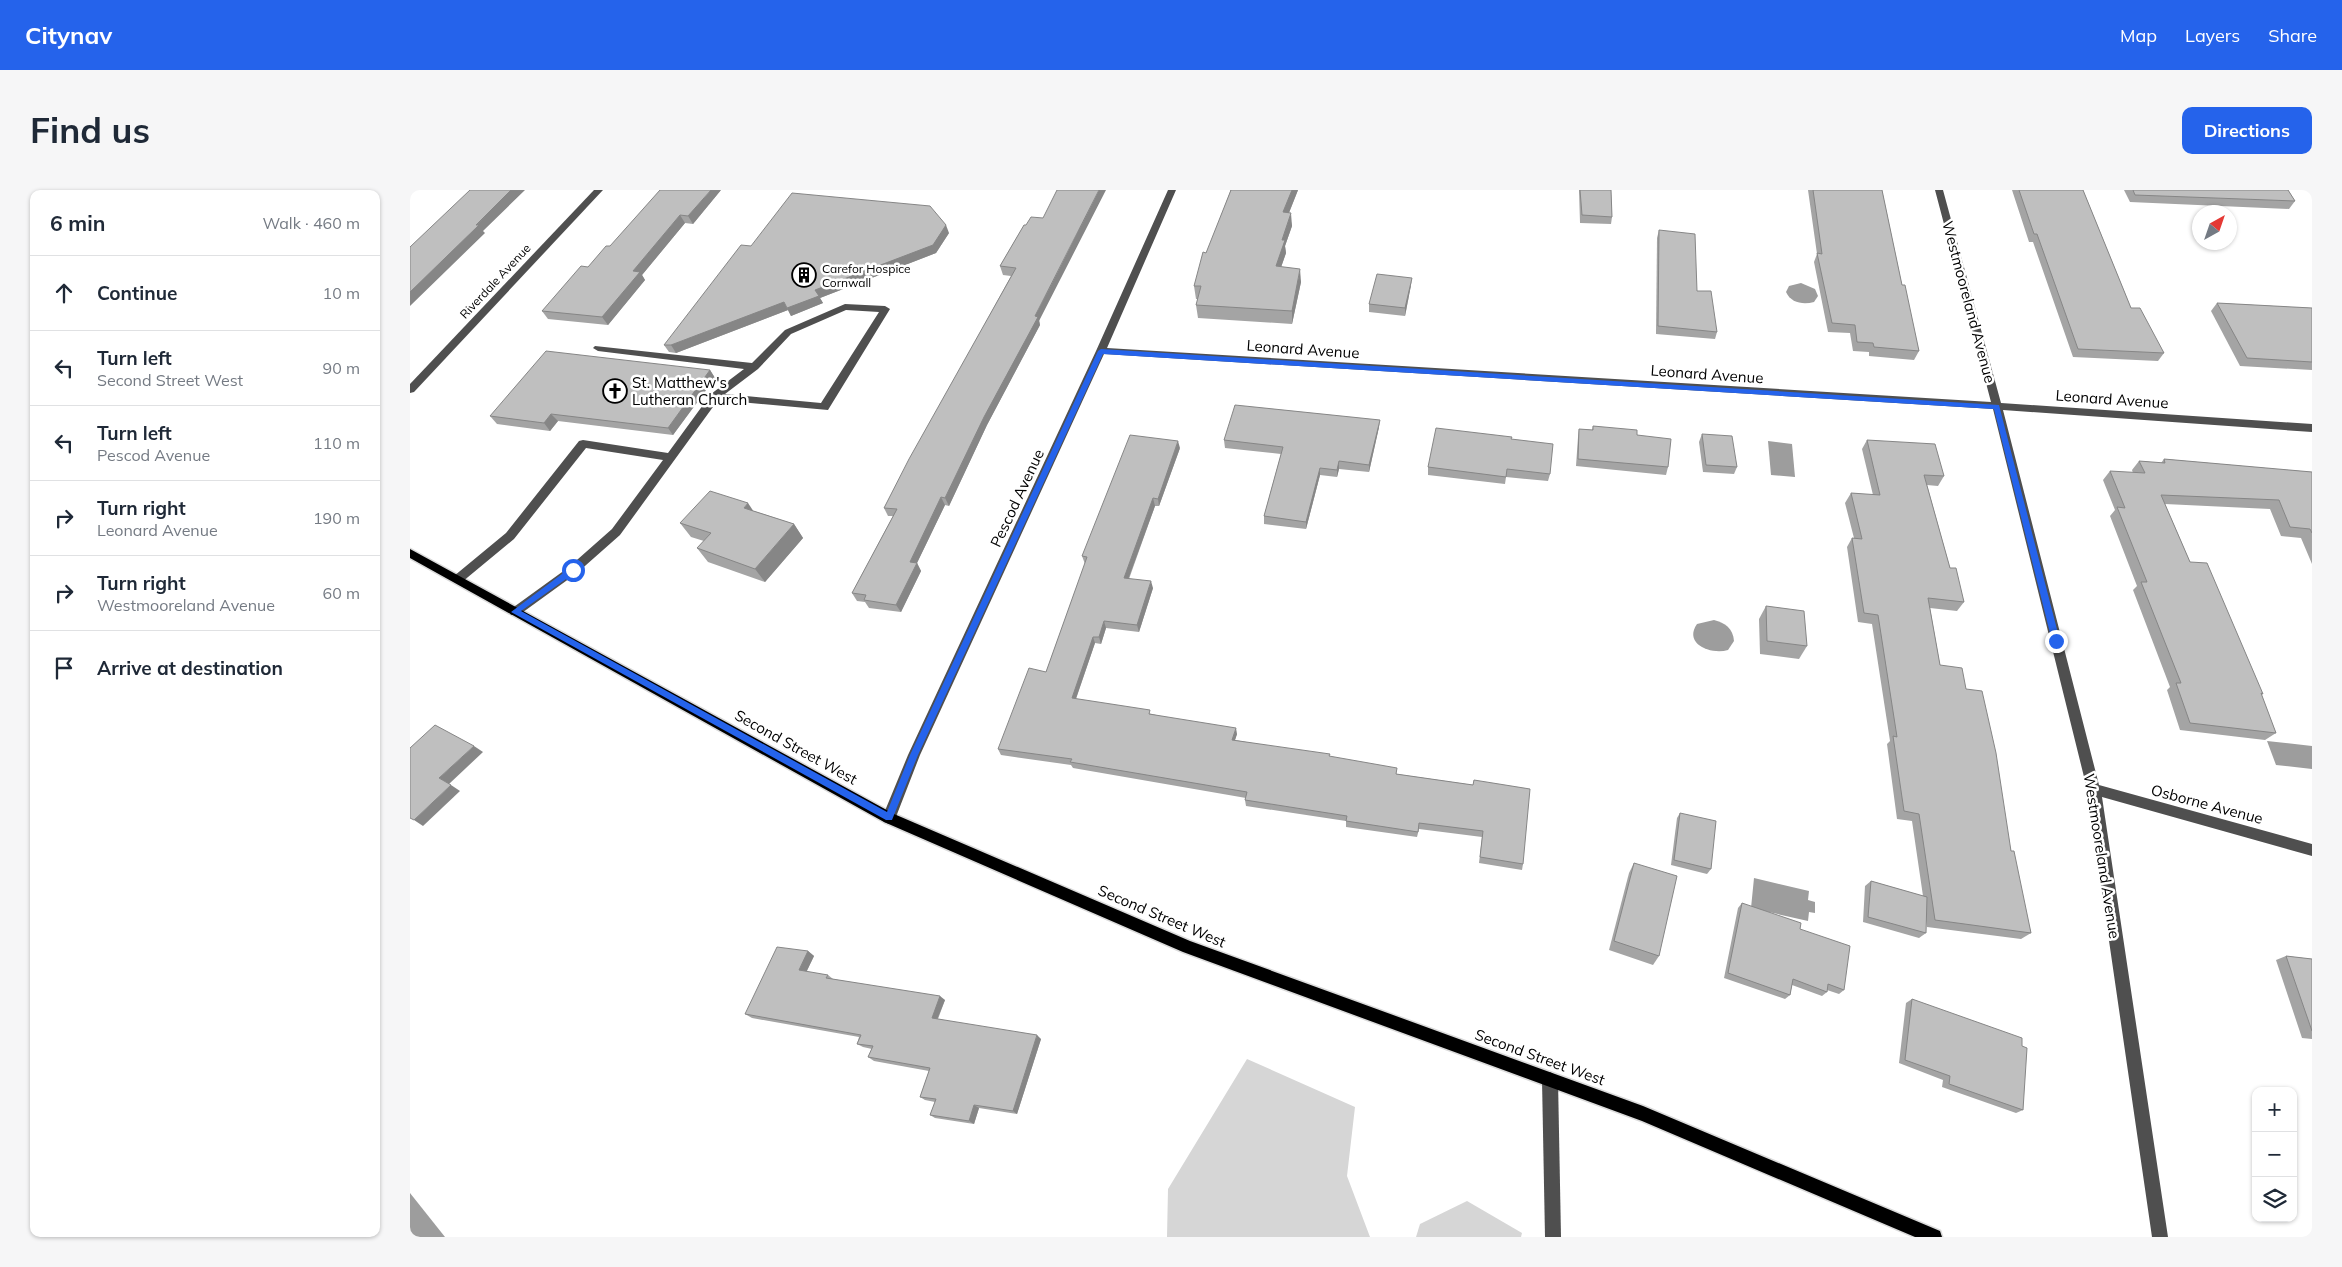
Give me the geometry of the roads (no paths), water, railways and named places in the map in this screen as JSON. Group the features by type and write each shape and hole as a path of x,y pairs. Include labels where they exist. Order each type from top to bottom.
{"main road":[{"name":"Second Street West","path":"410,553 889,818 1188,947 1661,1122 1934,1237"}],"street":[{"name":"Riverdale Avenue","path":"410,390 599,190"},
{"name":"Pescod Avenue","path":"889,818 914,755 1101,351 1172,190"},
{"name":"Westmooreland Avenue","path":"1939,190 1997,406 2094,789 2160,1237"},
{"path":"515,612 573,570 616,532 715,396 754,367 788,332 845,307 885,309 824,407 715,396"},
{"path":"598,348 754,367"},
{"name":"Leonard Avenue","path":"1101,351 1997,406 2312,428"},
{"path":"458,579 510,536 583,444 670,456"},
{"name":"Osborne Avenue","path":"2094,789 2312,850"},
{"path":"1550,1080 1553,1237"}],"place":[{"name":"Carefor Hospice Cornwall","path":"804,275"},
{"name":"St. Matthew's Lutheran Church","path":"615,391"}]}
